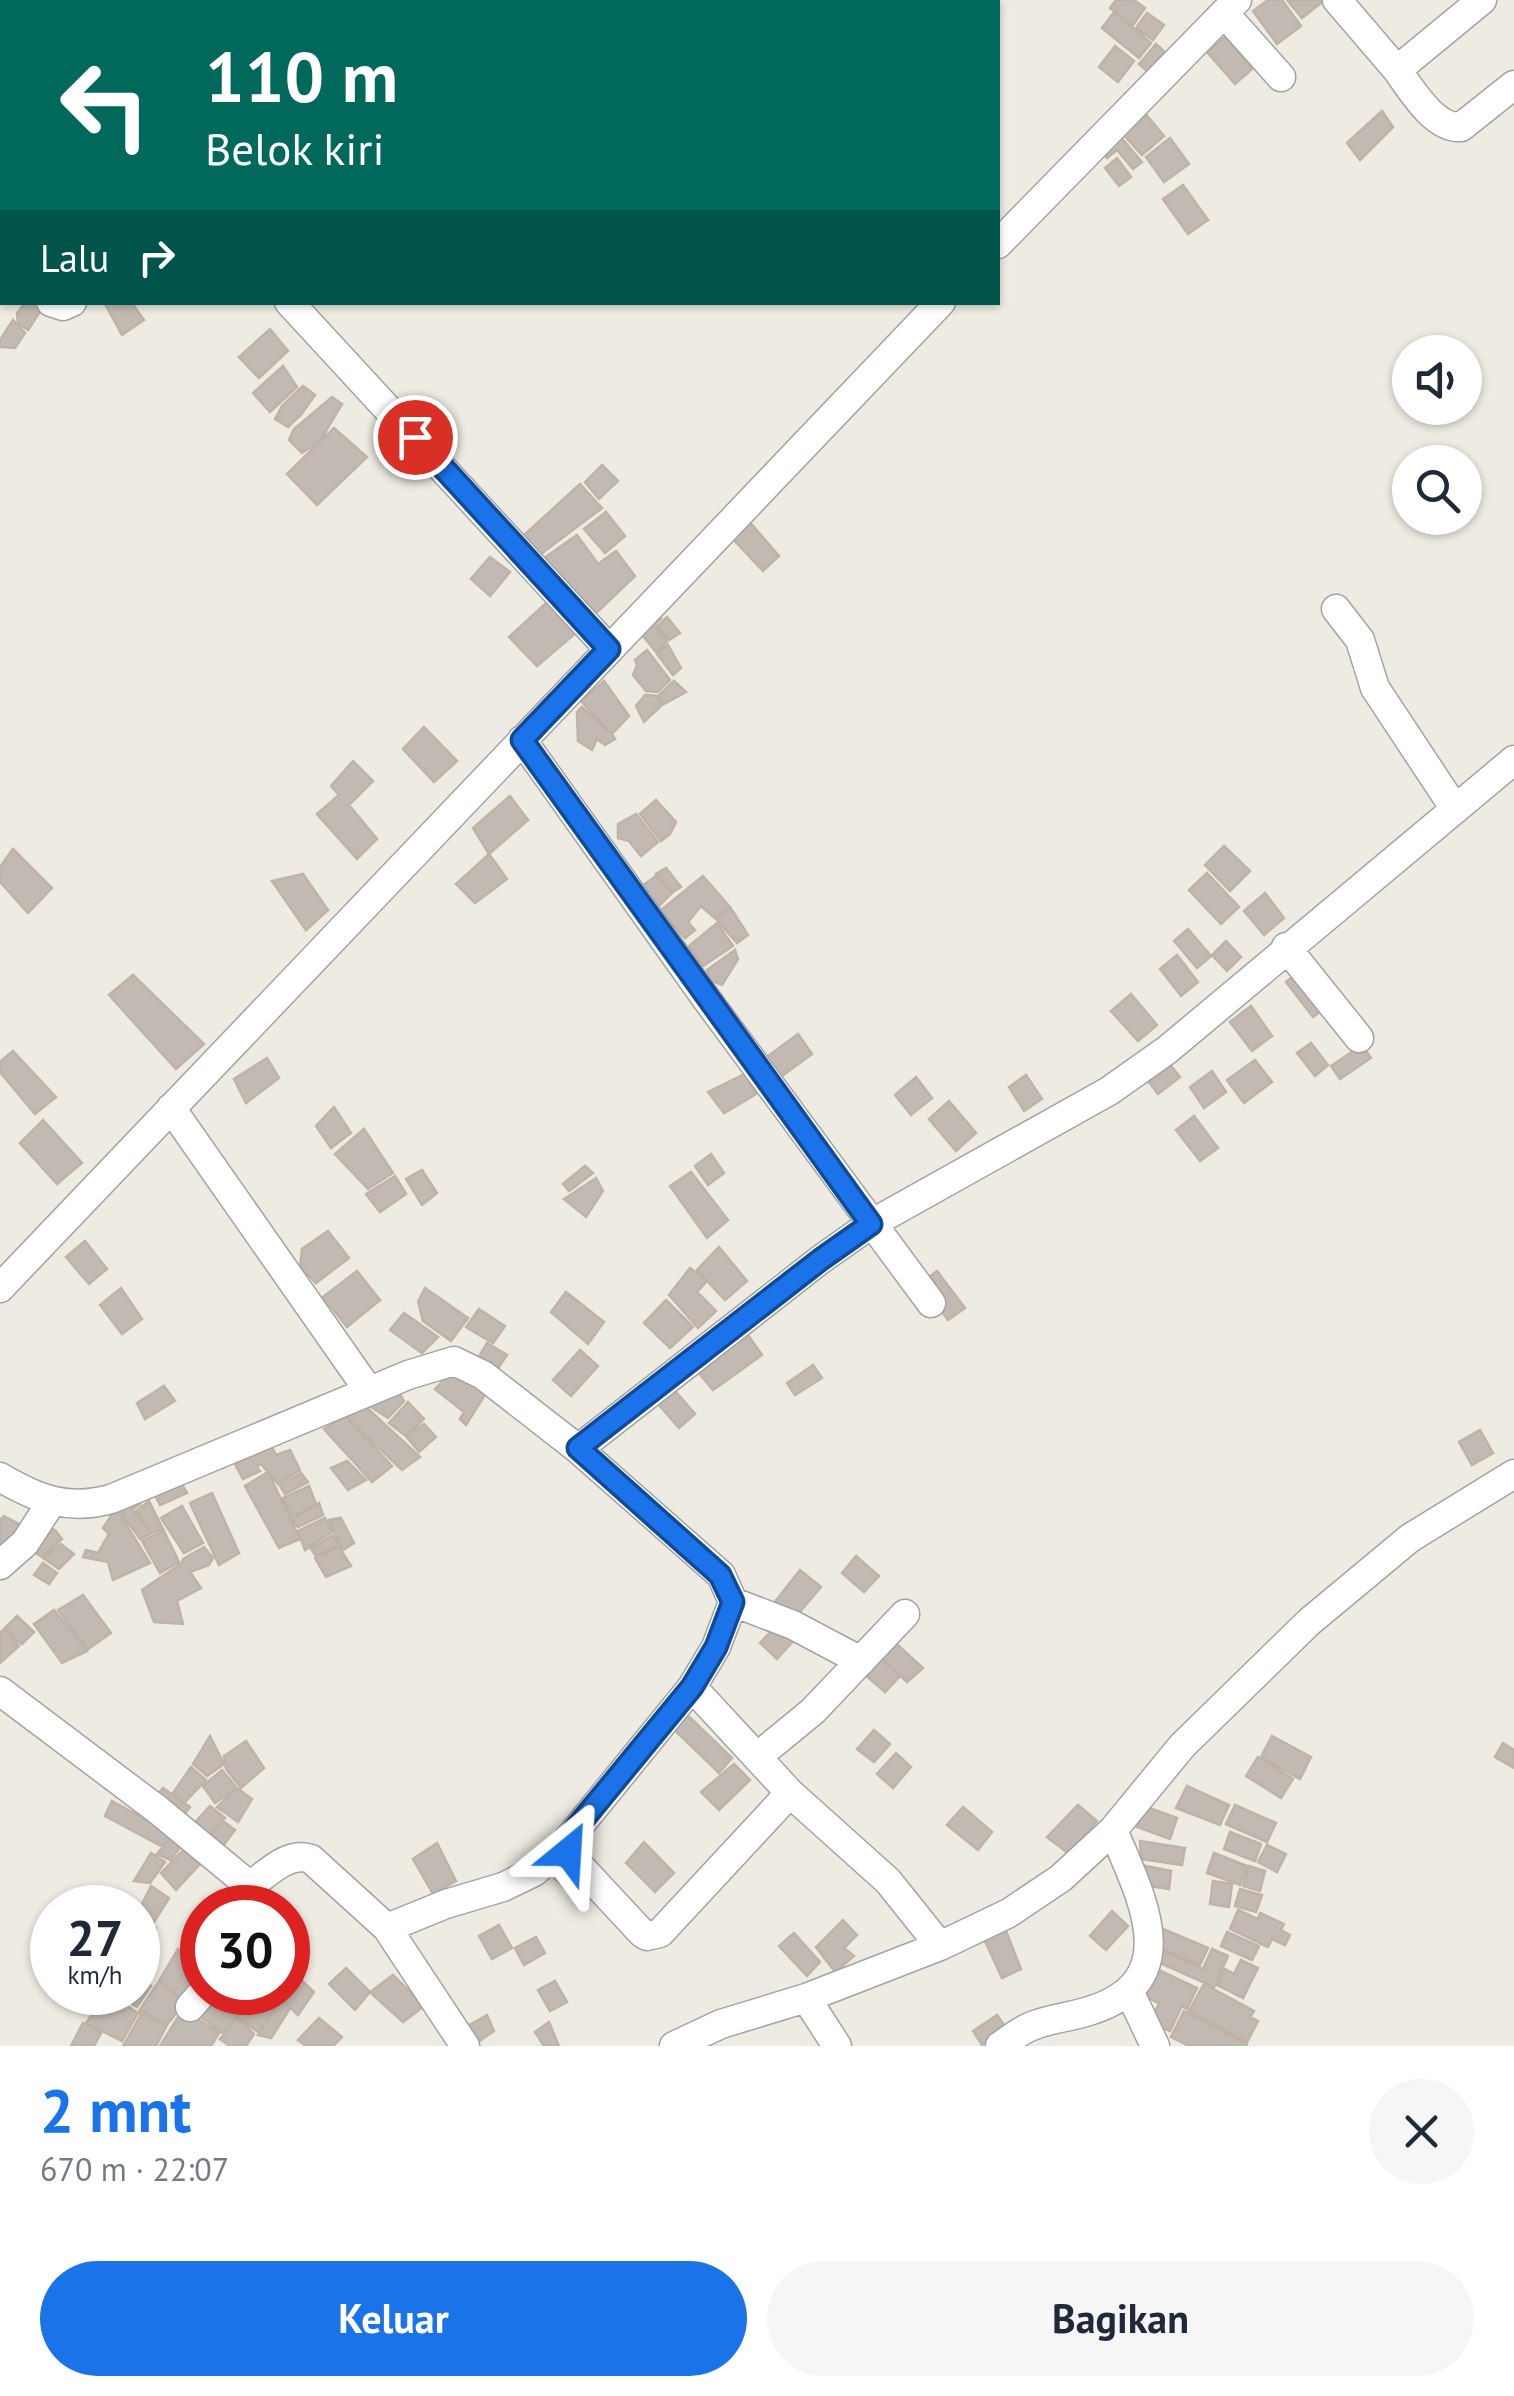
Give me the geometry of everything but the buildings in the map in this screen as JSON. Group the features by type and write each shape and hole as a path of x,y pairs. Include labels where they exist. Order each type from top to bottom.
{"street":[{"path":"1337,0 1441,123 1461,127 1514,86"},
{"path":"1398,70 1482,0"},
{"path":"1000,242 1230,6 1281,77"},
{"path":"291,305 609,649"},
{"path":"0,1288 938,305"},
{"path":"1336,609 1360,640 1376,688 1455,809"},
{"path":"522,740 931,1304"},
{"path":"578,1448 871,1224 1109,1091 1167,1050 1514,760"},
{"path":"1286,947 1358,1038"},
{"path":"171,1108 370,1391"},
{"path":"0,1477 52,1501 86,1506 110,1500 408,1374 462,1362 578,1448 720,1575 733,1602 793,1625 862,1662"},
{"path":"674,2046 721,2024 806,1998 940,1946 1009,1912 1062,1878 1112,1830 1182,1746 1309,1622 1410,1538 1514,1474"},
{"path":"0,1565 24,1543 52,1501"},
{"path":"387,1928 503,1887 534,1872 562,1847 692,1687 716,1647 733,1602"},
{"path":"756,1757 813,1711 904,1614"},
{"path":"692,1687 790,1793 888,1881 940,1946"},
{"path":"0,1691 158,1810 234,1885"},
{"path":"562,1847 642,1933 653,1936 790,1793"},
{"path":"1000,2046 1031,2026 1094,2010 1130,1992 1147,1957 1150,1932 1147,1913 1112,1830"},
{"path":"259,1885 288,1859 302,1856 325,1871 387,1928 465,2046"},
{"path":"1130,1992 1155,2046"},
{"path":"806,1998 837,2046"}],"route":[{"path":"415,437 609,649 522,740 871,1224 578,1448 720,1575 733,1602 716,1647 692,1687 576,1828 562,1847 568,1852"}]}
